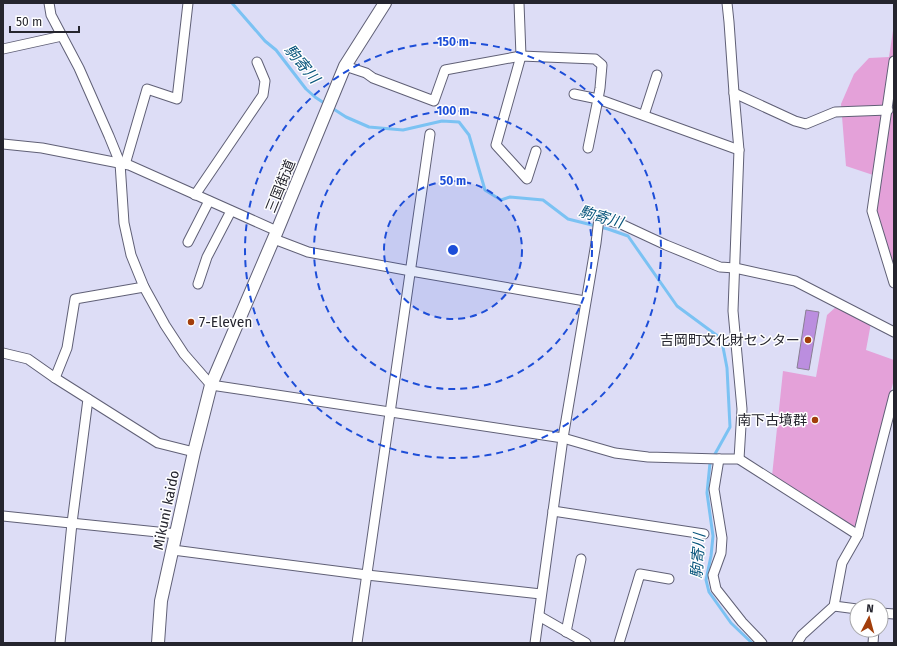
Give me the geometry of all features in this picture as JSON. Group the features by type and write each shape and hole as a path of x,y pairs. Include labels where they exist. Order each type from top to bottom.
{"street":[{"path":"49,3 51,15 79,68 120,163 124,223 132,255 144,286 165,325 184,354 211,385 563,438 615,453 648,457 719,459 739,458 858,535"},
{"path":"120,163 126,161 147,89 177,99 188,3"},
{"name":"三国街道","path":"211,385 276,235 345,66 385,3"},
{"path":"519,3 521,56 496,145 527,179 536,151"},
{"path":"727,3 730,22 739,150 733,311 742,409 739,458"},
{"path":"3,49 62,36"},
{"path":"345,66 434,101 445,70 521,56 595,59 602,65 600,88 588,148"},
{"path":"894,61 872,211 894,283"},
{"path":"195,195 263,95 265,81 258,62"},
{"path":"644,115 657,75"},
{"path":"734,93 795,121 806,124 835,112 888,110"},
{"path":"574,94 598,99 739,150"},
{"path":"357,643 430,134"},
{"path":"3,144 42,148 129,165 231,211 308,252 585,301"},
{"path":"188,242 209,201"},
{"path":"198,284 207,257 231,211"},
{"path":"535,643 563,438 596,243 598,218 621,224 666,245 720,267 735,268 795,281 894,332"},
{"path":"55,378 67,348 75,299 144,286"},
{"path":"3,353 28,359 55,378 158,443 194,452"},
{"name":"Mikuni kaido","path":"158,643 161,601 194,452 211,385"},
{"path":"797,643 802,635 834,606 842,563 858,535 894,395"},
{"path":"60,643 72,523 88,399"},
{"path":"719,459 714,489 722,538 721,553 713,575 716,589 742,622 762,643"},
{"path":"553,511 704,534"},
{"path":"3,516 177,534"},
{"path":"173,550 367,575 541,594"},
{"path":"566,632 581,559"},
{"path":"619,643 640,574 669,579"},
{"path":"834,606 849,609"},
{"path":"539,616 586,643"}],"shaded area":[{"path":"894,24 894,272 876,208 879,177 846,166 841,104 854,74 869,58 889,57"},
{"path":"837,306 871,323 866,350 894,360 894,379 857,527 854,528 772,476 783,371 816,377 827,315"}],"building":[{"name":"吉岡町文化財センター","path":"806,310 819,312 809,370 797,368"}],"waterway":[{"name":"駒寄川","path":"232,3 265,41 276,50 306,89 327,105"},
{"name":"駒寄川","path":"332,108 346,117 369,127 403,130 442,121 459,122 469,135 485,190 501,200 510,197 543,200 568,219 608,229 628,236 677,306 719,337 723,347 727,368 730,427 710,463 707,493 713,536 706,580 709,592 731,623 752,643"}],"place":[{"name":"7-Eleven","path":"191,322"},
{"name":"吉岡町文化財センター","path":"808,340"},
{"name":"南下古墳群","path":"815,420"}]}
